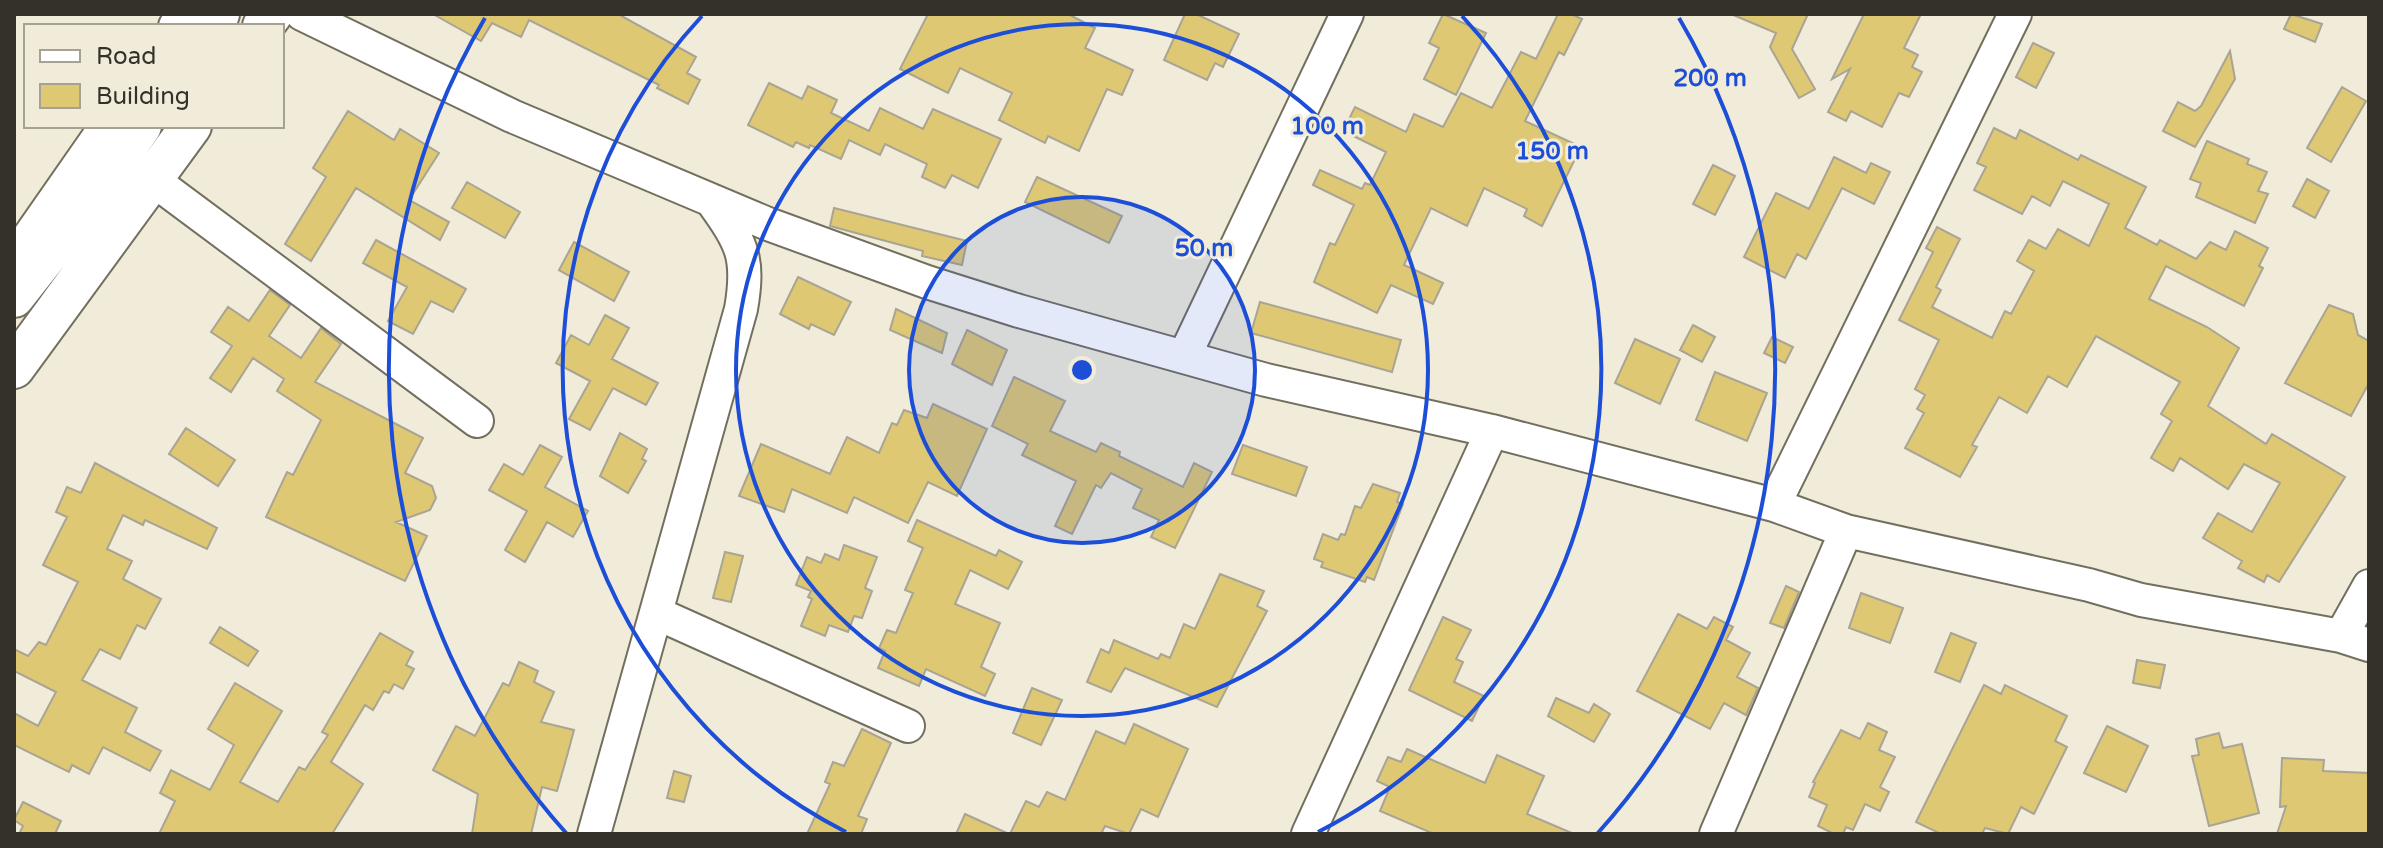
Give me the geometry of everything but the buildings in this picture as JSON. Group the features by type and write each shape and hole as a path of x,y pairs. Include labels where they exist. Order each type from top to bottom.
{"main road":[{"path":"14,297 77,217 140,128"},
{"path":"14,368 190,128"}],"street":[{"path":"302,14 512,116 810,241 927,282 1266,380 1492,431 1774,505 1846,531 2089,585 2141,600 2355,640 2369,586"},
{"path":"1185,355 1347,14"},
{"path":"1774,505 2015,14"},
{"path":"14,258 105,128"},
{"path":"153,180 477,421"},
{"path":"594,834 741,309 747,274 745,254 711,199"},
{"path":"1308,834 1492,431"},
{"path":"1716,834 1846,531"},
{"path":"656,613 908,726"}]}
